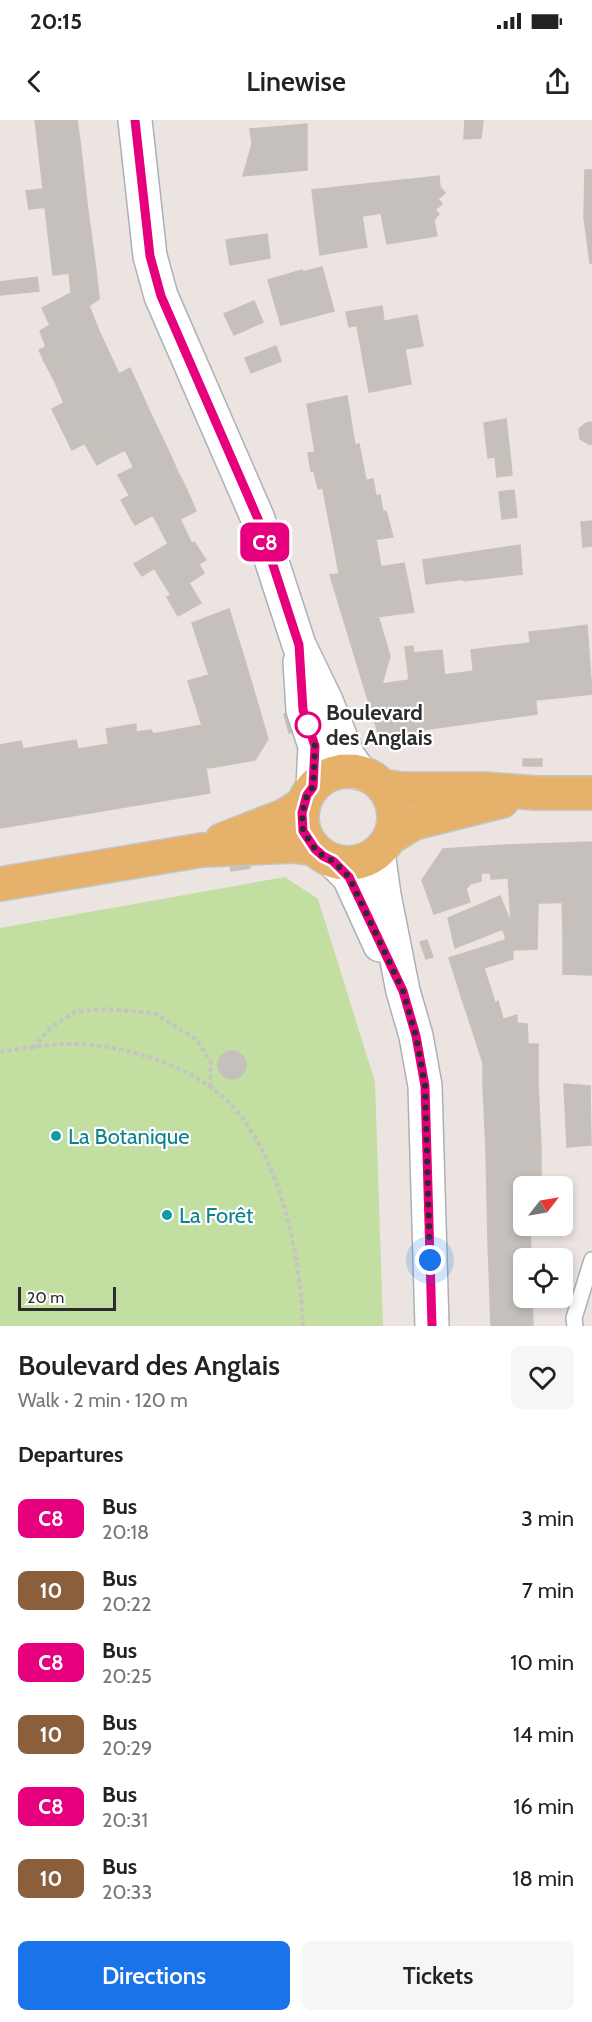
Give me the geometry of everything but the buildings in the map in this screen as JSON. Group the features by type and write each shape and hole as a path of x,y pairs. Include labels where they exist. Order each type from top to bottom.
{"main road":[{"path":"202,850 234,834 284,816 333,774 342,771 402,789 484,789 592,794"},
{"path":"371,780 388,795 393,806 393,828 384,845"},
{"path":"0,884 202,850 294,846 342,863 361,862 414,823 536,793"},
{"path":"308,796 302,813 303,831 324,855"}],"street":[{"path":"135,120 150,256 161,296 255,512 299,645 326,701 348,756 371,780"},
{"path":"299,645 303,710 315,746 308,796"},
{"path":"384,845 384,896 425,1086 432,1326"},
{"path":"324,855 349,877 403,991"}],"lane":[{"path":"575,1326 574,1318 592,1260"}],"path":[{"path":"32,1048 50,1028 75,1012 105,1009 154,1013 196,1040 211,1063 210,1087"},
{"path":"0,1052 63,1044 117,1049 176,1067 210,1087 225,1099 246,1123 272,1174 282,1204 298,1271 303,1326"}],"green space":[{"path":"285,877 318,899 375,1082 383,1326 0,1326 0,928"}],"bus line":[{"name":"C8","path":"135,120 150,256 161,296 249,496 299,645 303,710 315,746 313,787 303,804 303,831 315,849 333,861 349,877 403,991 416,1036 425,1086 432,1326"}],"place":[{"name":"Boulevard des Anglais","path":"308,725"},
{"name":"La Botanique","path":"56,1136"},
{"name":"La Forêt","path":"167,1215"}],"route":[{"path":"308,725 315,746 314,769 313,787 303,804 303,831 315,849 333,861 349,877 403,991 422,1062 425,1086 430,1260"}]}
